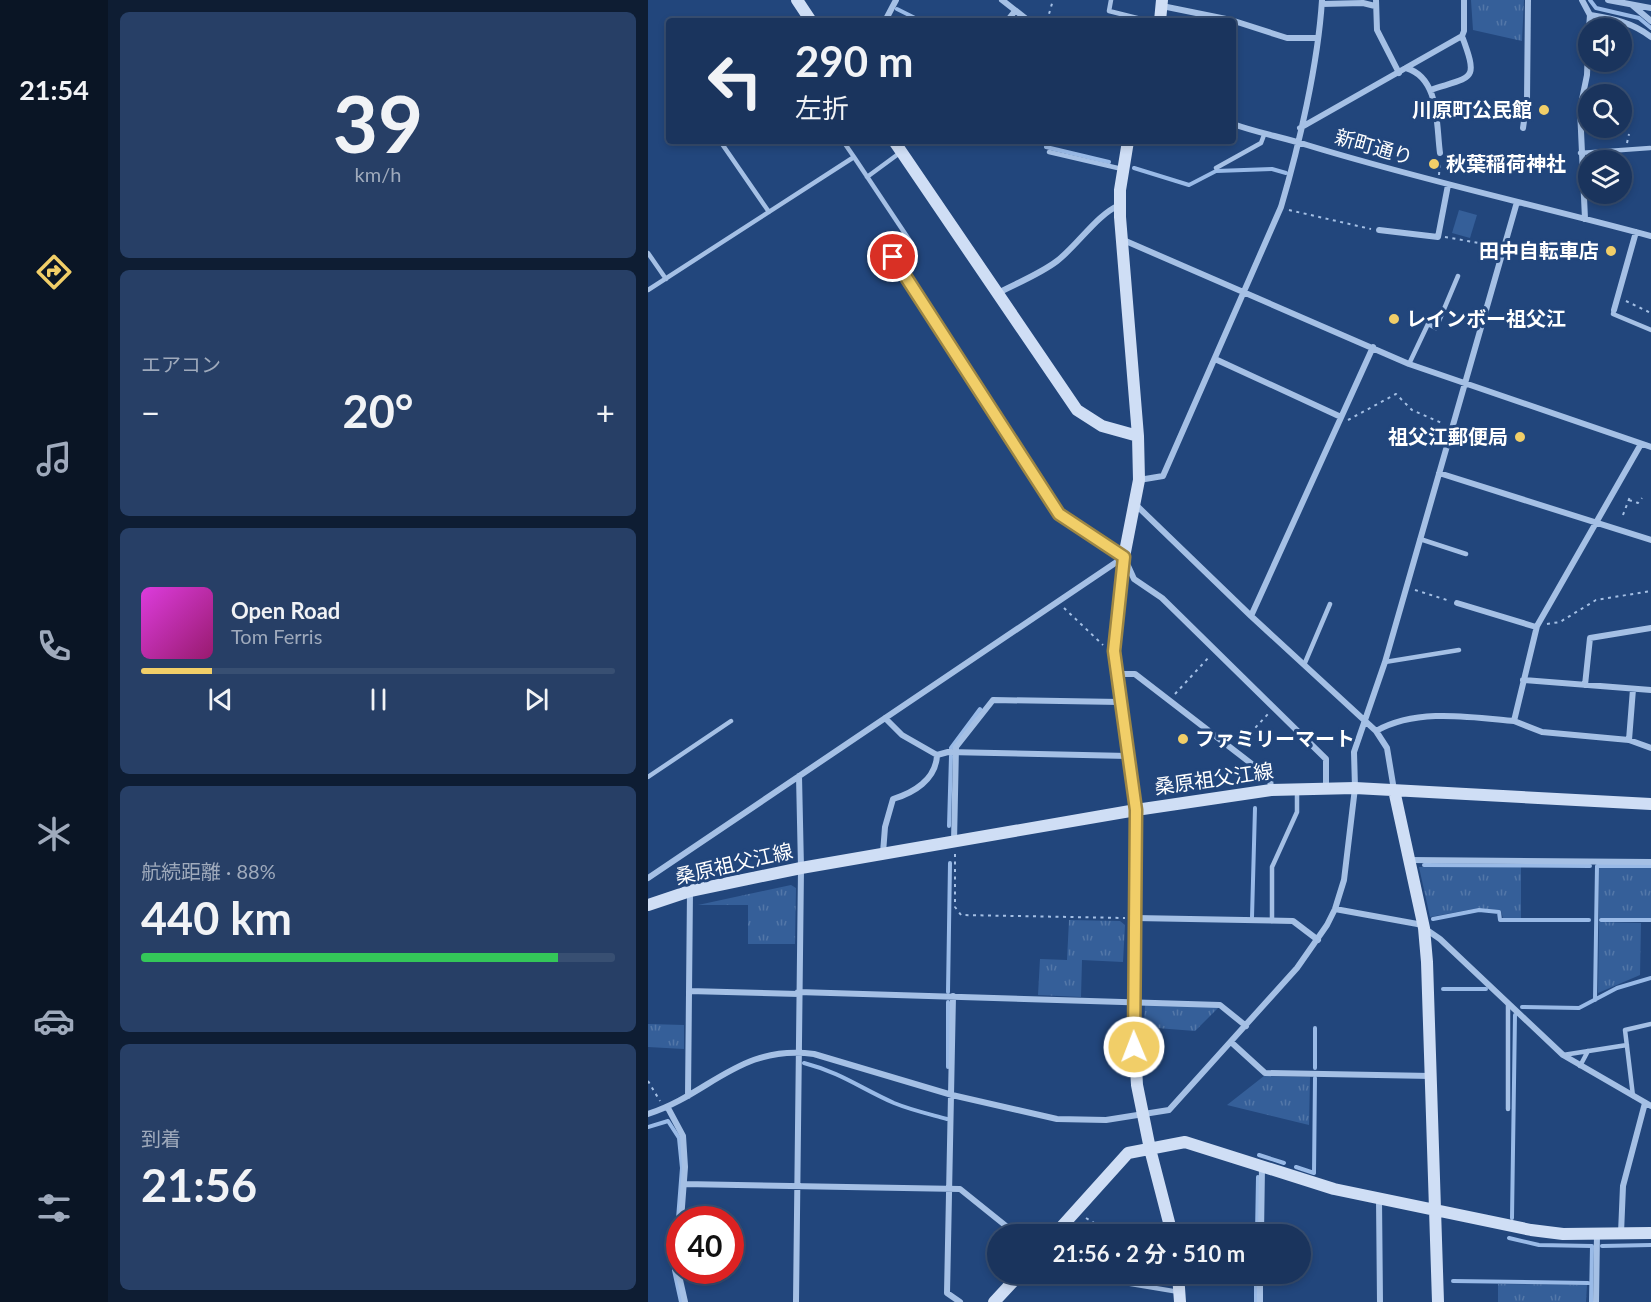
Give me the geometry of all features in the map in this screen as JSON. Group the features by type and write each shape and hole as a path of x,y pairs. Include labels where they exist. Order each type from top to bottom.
{"street":[{"path":"797,0 809,18"},
{"path":"887,18 896,0"},
{"path":"1002,0 1025,18"},
{"path":"1430,90 1464,79 1472,71 1473,66 1462,36 1464,0"},
{"path":"1523,128 1527,99 1528,0"},
{"path":"1582,0 1590,18"},
{"path":"1608,0 1651,8"},
{"path":"1139,480 1163,476 1281,207 1318,38 1322,2 1376,3 1377,30 1399,73"},
{"path":"1160,18 1162,3 1223,18"},
{"path":"1631,4 1651,21"},
{"path":"1009,18 1015,11"},
{"path":"1590,15 1625,21 1651,37"},
{"path":"1236,22 1287,38 1318,38"},
{"path":"1300,128 1350,97 1399,73 1462,36"},
{"path":"1406,69 1418,72 1426,79 1430,90 1440,153"},
{"path":"1581,150 1580,109 1587,72"},
{"name":"新町通り","path":"1236,125 1264,135 1297,142 1439,183 1651,236"},
{"path":"1127,144 1122,169 1121,239 1138,436 1139,480 1124,557 1114,651 1136,810 1135,1061 1142,1114 1169,1224"},
{"path":"900,146 1077,410 1102,426 1138,436"},
{"path":"1379,230 1438,237 1448,185"},
{"path":"648,1114 666,1108 747,1062 768,1054 798,1052 814,1054 952,1095 1057,1119 1106,1120 1169,1110 1297,968 1335,909 1344,880 1355,788 1354,752 1385,662 1517,202"},
{"path":"1585,219 1586,204"},
{"path":"998,293 1056,262 1085,236 1107,210 1120,205"},
{"path":"1614,310 1636,232"},
{"path":"1121,239 1409,364 1651,447"},
{"path":"1251,616 1373,347"},
{"path":"1215,358 1340,420"},
{"path":"1514,721 1537,627 1641,444"},
{"path":"1439,473 1651,540"},
{"path":"1134,503 1251,616 1376,731 1387,748 1424,926 1438,1302"},
{"path":"648,878 1124,557"},
{"path":"1124,557 1134,579 1162,598 1326,759 1326,788"},
{"path":"1457,603 1537,627"},
{"path":"1585,685 1590,638 1651,628"},
{"path":"1117,674 1135,674 1270,778 1271,790"},
{"path":"1524,680 1651,690"},
{"path":"1629,740 1633,689"},
{"path":"954,842 956,747 993,700 1120,702"},
{"path":"1376,731 1386,726 1442,715 1514,721 1542,732 1629,740 1651,748"},
{"path":"885,718 902,735 937,756 956,752 1129,756"},
{"path":"884,854 885,827 893,799 913,793 924,784 937,761 937,756"},
{"path":"796,1302 801,868 799,776"},
{"name":"桑原祖父江線","path":"648,905 690,891 801,868 1136,810 1271,790 1355,788 1651,804"},
{"path":"1409,860 1651,862"},
{"path":"688,1096 690,891"},
{"path":"1335,909 1424,926 1563,1054 1648,1104 1623,1186 1621,1233"},
{"path":"1135,918 1293,921 1317,940"},
{"path":"689,991 953,996 1220,1005 1246,1026"},
{"path":"953,996 947,1293 960,1302"},
{"path":"1231,1042 1265,1073 1431,1076"},
{"path":"666,1108 683,1136 682,1206"},
{"path":"1064,1224 1128,1153 1185,1142 1334,1189 1532,1230 1651,1233"},
{"path":"1261,1224 1262,1166"},
{"path":"684,1184 960,1189 1004,1224"},
{"path":"1379,1199 1380,1302"},
{"path":"1596,1302 1597,1233"},
{"path":"681,1284 685,1302"},
{"path":"994,1302 1011,1284"},
{"path":"1260,1284 1260,1302"}],"lane":[{"path":"1111,0 1109,11 1137,18"},
{"path":"1216,168 1261,143 1264,135"},
{"path":"722,144 769,212"},
{"path":"845,144 912,244 893,257 1059,514 1124,557"},
{"path":"867,177 900,146"},
{"path":"1622,150 1650,148"},
{"path":"1049,152 1122,169"},
{"path":"648,290 854,157"},
{"path":"648,253 666,279"},
{"path":"1409,364 1428,324 1436,328 1458,276"},
{"path":"1614,310 1613,314 1651,330"},
{"path":"1420,539 1466,554"},
{"path":"1304,665 1329,604"},
{"path":"1385,662 1459,651"},
{"path":"648,777 731,721"},
{"path":"1272,921 1272,867 1297,812 1297,789"},
{"path":"1508,1004 1508,1109"},
{"path":"1634,1096 1625,1030 1651,1024"},
{"path":"1563,1054 1627,1045"},
{"path":"1580,1066 1588,1051"},
{"path":"1127,1284 1180,1297"}],"path":[{"path":"1048,18 1053,0"},
{"path":"1439,183 1440,153"},
{"path":"1281,207 1336,222 1379,230"},
{"path":"1438,237 1456,237 1504,248"},
{"path":"1618,298 1651,313"},
{"path":"1340,420 1360,416 1396,394 1412,411 1453,427"},
{"path":"1623,515 1631,494"},
{"path":"1629,500 1638,503 1641,498"},
{"path":"1407,587 1457,603"},
{"path":"1537,627 1560,622 1596,600 1651,591"},
{"path":"1058,601 1098,642 1114,651"},
{"path":"1169,700 1215,650"},
{"path":"1234,751 1273,707"},
{"path":"954,842 955,907 961,915 1135,918"},
{"path":"648,1082 666,1108"},
{"path":"1076,1211 1093,1224"}],"green space":[{"path":"1471,0 1524,0 1522,41 1473,30"},
{"path":"1459,210 1477,215 1470,238 1452,233"},
{"path":"1419,867 1521,867 1521,918 1503,918 1501,911 1479,908 1430,917"},
{"path":"1599,868 1651,868 1651,919 1599,918"},
{"path":"791,885 796,888 795,944 748,944 748,905 698,905"},
{"path":"1069,920 1120,921 1125,925 1123,962 1082,960 1081,997 1038,995 1040,959 1067,960"},
{"path":"1599,922 1641,923 1640,975 1598,993"},
{"path":"1145,1004 1219,1007 1195,1031 1144,1027"},
{"path":"648,1024 684,1025 684,1049 648,1047"},
{"path":"1264,1076 1310,1077 1309,1125 1227,1105"},
{"path":"1498,1284 1587,1285 1586,1302 1498,1302"}],"waterway":[{"path":"1590,0 1596,8 1639,18 1651,28"},
{"path":"897,9 915,18"},
{"path":"1047,144 1046,147 1109,162"},
{"path":"1134,168 1189,185 1216,171 1272,169 1286,173"},
{"path":"951,748 980,709"},
{"path":"949,826 951,756"},
{"path":"1252,917 1255,808"},
{"path":"948,992 950,863"},
{"path":"1424,865 1590,866"},
{"path":"1595,1000 1597,866 1651,866"},
{"path":"1433,919 1479,910 1499,912 1500,920 1589,920"},
{"path":"1601,920 1651,920"},
{"path":"1522,1007 1579,1008 1617,988 1651,978"},
{"path":"1443,989 1486,989"},
{"path":"948,1002 948,1067"},
{"path":"1512,1218 1515,1015"},
{"path":"1315,1028 1315,1068"},
{"path":"804,1063 840,1076 894,1103 947,1119"},
{"path":"1296,1167 1314,1173 1315,1078"},
{"path":"648,1127 668,1121 679,1138 682,1168 674,1270 681,1302"},
{"path":"1259,1155 1284,1163"},
{"path":"1257,1224 1258,1177"},
{"path":"1509,1238 1539,1245 1592,1246 1591,1302"},
{"path":"1602,1246 1651,1245"},
{"path":"1453,1281 1588,1283"},
{"path":"1256,1284 1256,1302"}],"place":[{"name":"川原町公民館","path":"1544,110"},
{"name":"秋葉稲荷神社","path":"1434,164"},
{"name":"田中自転車店","path":"1611,251"},
{"name":"レインボー祖父江","path":"1394,319"},
{"name":"祖父江郵便局","path":"1520,437"},
{"name":"ファミリーマート","path":"1183,739"}],"route":[{"path":"893,257 1059,514 1124,557 1114,651 1136,810 1134,1047"}]}
